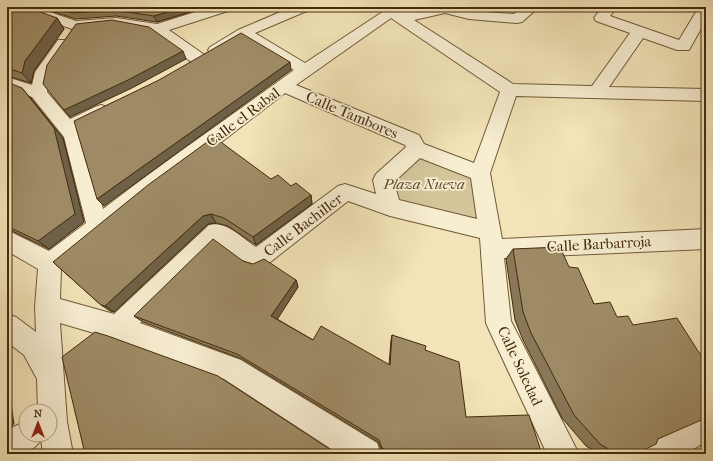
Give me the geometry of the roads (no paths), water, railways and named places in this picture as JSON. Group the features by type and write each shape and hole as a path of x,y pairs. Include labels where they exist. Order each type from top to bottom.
{"street":[{"path":"32,7 39,13 75,26 116,22 158,30 226,7"},
{"path":"158,30 193,64 243,33 303,7"},
{"path":"391,11 413,16 445,8 469,15 517,19 532,7"},
{"path":"610,7 600,18 682,47 706,7"},
{"path":"391,11 509,90 706,95"},
{"name":"Calle el Rabal","path":"50,264 146,187 169,172 305,70 391,11"},
{"path":"38,93 43,72 75,26"},
{"path":"596,93 639,32"},
{"path":"243,33 305,70"},
{"path":"7,82 38,93 68,127 73,135 97,225"},
{"name":"Calle Tambores","path":"283,86 412,140 417,149"},
{"path":"491,240 390,207 383,180 417,149 480,173 509,90"},
{"path":"68,127 118,103"},
{"name":"Calle Soledad","path":"480,173 491,240 499,323 561,451 564,454"},
{"name":"Calle Bachiller","path":"118,328 217,232 256,260 345,192 390,207"},
{"name":"Calle Barbarroja","path":"491,240 706,239"},
{"path":"7,240 50,264 47,307 52,403"},
{"path":"47,307 118,328 232,369 366,454"},
{"path":"7,326 33,346 52,381"},
{"path":"653,454 706,427"},
{"path":"7,446 18,440"},
{"path":"56,443 58,454"}],"park label":[{"name":"Plaza Nueva","path":"424,184"}]}
